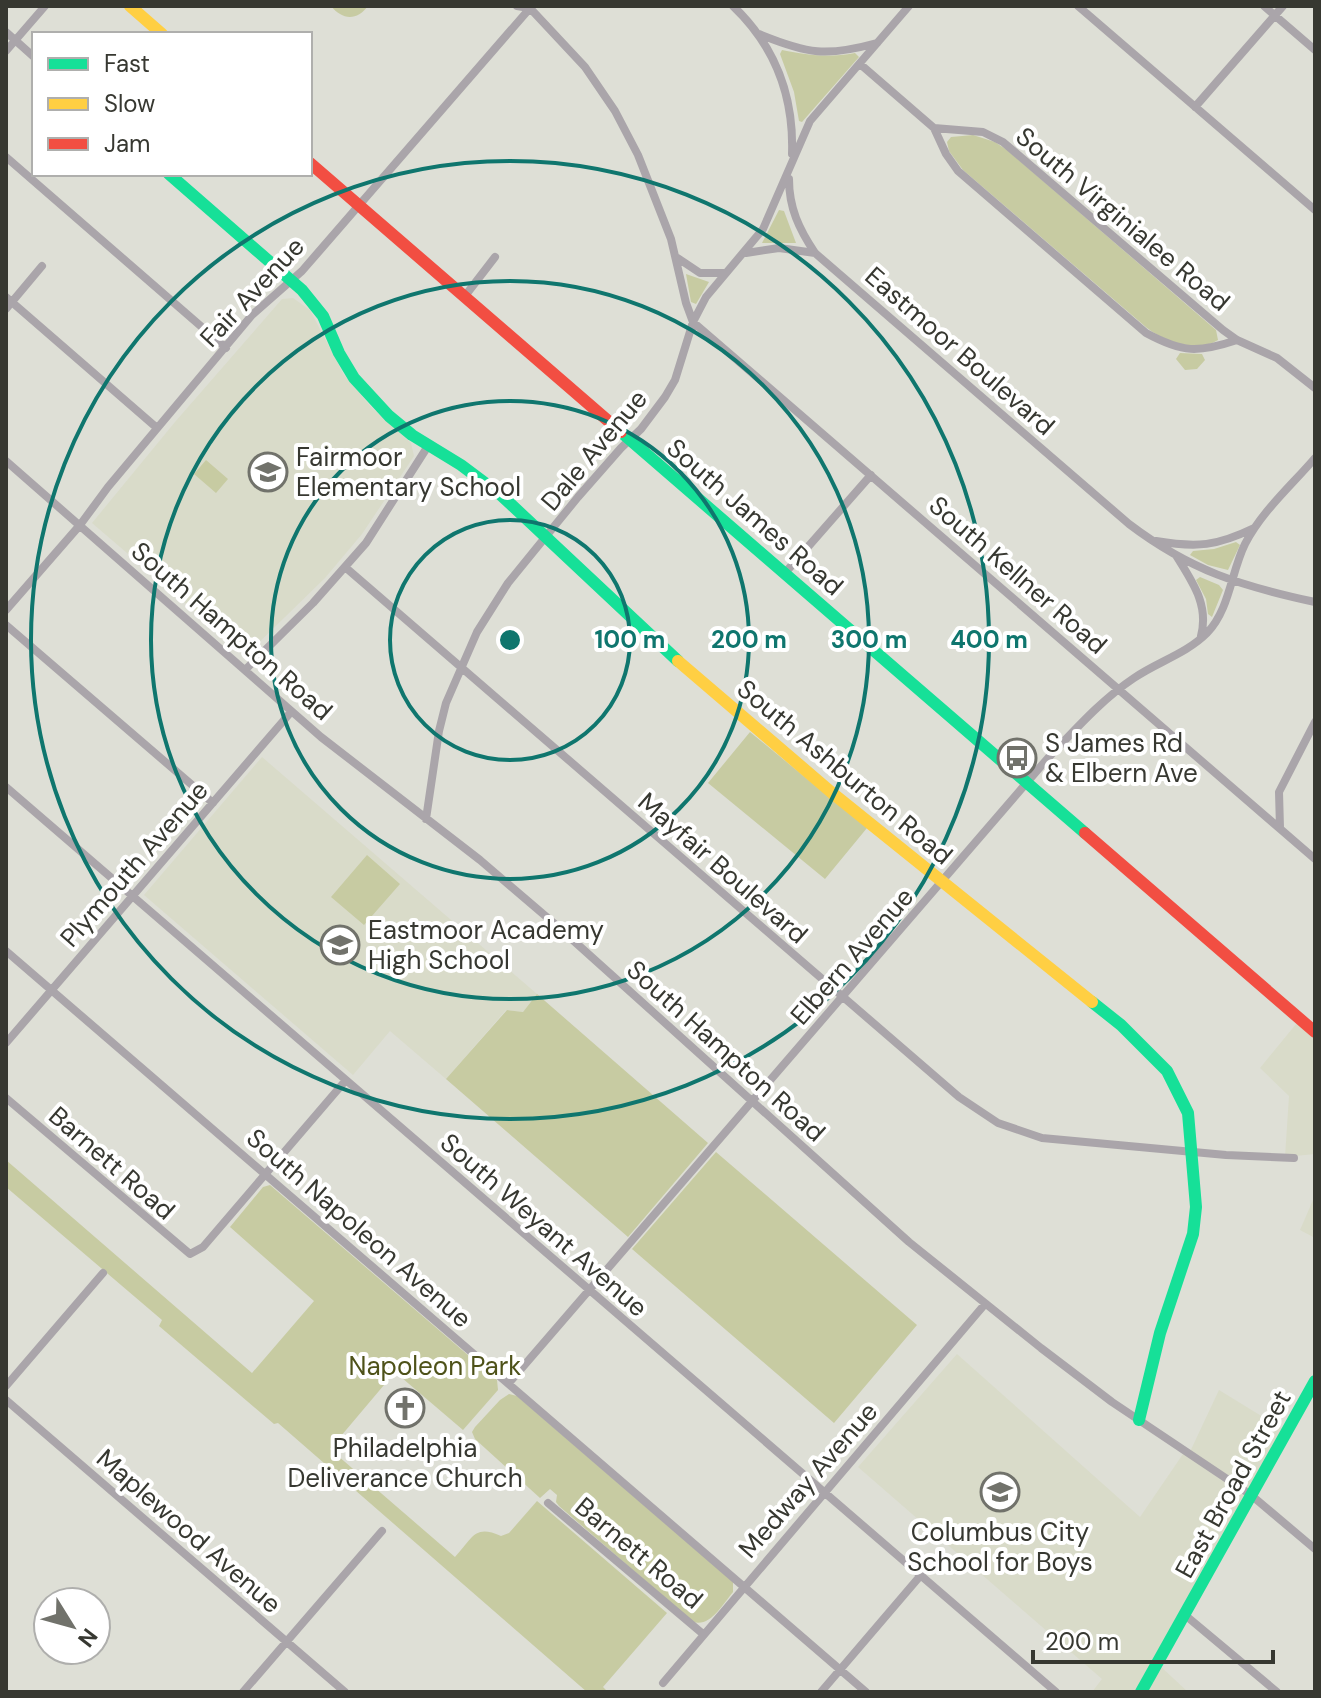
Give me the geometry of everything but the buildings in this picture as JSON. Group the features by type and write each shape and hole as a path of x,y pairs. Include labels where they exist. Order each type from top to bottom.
{"main road":[{"path":"130,6 160,32"},
{"name":"South James Road","path":"312,165 1315,1032"},
{"name":"South Ashburton Road","path":"171,176 292,281 323,316 339,353 360,386 389,416 501,495 699,678 831,792 1121,1025 1167,1071 1184,1100 1193,1152 1196,1207 1193,1234 1160,1333 1139,1420"},
{"name":"East Broad Street","path":"1141,1692 1315,1381"}],"street":[{"path":"6,51 45,6"},
{"path":"517,6 530,7 585,67 615,111 646,172 676,257 693,322"},
{"name":"Eastmoor Boulevard","path":"733,6 758,34 773,57 784,83 793,132 789,193 794,216 815,253 1151,540 1176,556 1231,582 1315,602"},
{"name":"Dale Avenue","path":"426,819 446,703 460,667 497,600 654,413 675,380 693,322 706,297 745,253 767,221 810,121 909,6"},
{"path":"1078,6 1315,210"},
{"path":"1264,6 1315,50"},
{"path":"1195,107 1283,6"},
{"name":"Fair Avenue","path":"6,610 252,315 292,281 530,7"},
{"path":"6,32 32,55"},
{"path":"758,34 813,52 836,52 878,43"},
{"name":"South Virginialee Road","path":"860,64 934,128 958,171 1146,333 1171,346 1191,349 1212,348 1237,340"},
{"name":"South Virginialee Road","path":"934,128 983,132 1003,142 1206,316 1237,340 1277,358 1315,388"},
{"path":"6,157 226,348"},
{"path":"745,253 779,248 815,253"},
{"path":"465,296 495,257"},
{"path":"676,257 700,273 725,273"},
{"path":"42,266 8,302 157,428"},
{"name":"South Kellner Road","path":"693,322 1315,859"},
{"path":"246,669 345,567 392,507 428,446"},
{"name":"Elbern Avenue","path":"509,1383 1071,734 1119,689 1201,639 1217,620 1245,545 1255,527 1315,458"},
{"name":"South Hampton Road","path":"6,461 246,669 291,712 480,860 585,950 909,1242 985,1304 1139,1420 1251,1495 1315,1549"},
{"path":"785,573 871,475"},
{"path":"1151,540 1184,546 1215,544 1255,527"},
{"path":"1176,556 1202,605 1205,621 1201,639"},
{"name":"Mayfair Boulevard","path":"345,567 959,1097 998,1123 1020,1133 1071,1143 1294,1158"},
{"path":"6,625 213,803"},
{"name":"Plymouth Avenue","path":"6,1043 291,712"},
{"path":"1280,829 1279,792 1315,722"},
{"name":"South Weyant Avenue","path":"6,787 1056,1692"},
{"name":"South Napoleon Avenue","path":"6,951 866,1692"},
{"path":"266,1174 346,1080"},
{"name":"Barnett Road","path":"6,1098 185,1253 194,1253 203,1247 266,1174"},
{"path":"6,1386 103,1273"},
{"name":"Medway Avenue","path":"663,1683 985,1304"},
{"name":"Maplewood Avenue","path":"6,1400 345,1692"},
{"name":"Barnett Road","path":"548,1503 703,1634"},
{"path":"243,1692 382,1531"},
{"path":"821,1692 921,1575"},
{"path":"1185,1615 1277,1692"}],"shaded area":[{"name":"Fairmoor Elementary School","path":"293,298 310,310 344,375 372,408 411,443 414,456 362,534 325,578 246,655 92,523 282,299"},
{"name":"Eastmoor Academy High School","path":"262,757 537,994 523,1012 506,1010 446,1079 390,1031 353,1075 144,895"},
{"path":"1301,1018 1315,1032 1315,1154 1285,1157 1289,1096 1260,1068"},
{"path":"1315,1183 1315,1238 1300,1230 1313,1200"},
{"name":"Columbus City School for Boys","path":"957,1354 1140,1517 1183,1454 1188,1456 1219,1390 1286,1431 1158,1664 1188,1692 1092,1692 1102,1679 858,1467"}],"green space":[{"path":"331,6 368,6 350,17 340,14"},
{"path":"782,50 818,55 855,53 859,57 802,122 799,121 794,92 780,54"},
{"path":"973,135 995,142 1007,150 1216,330 1218,340 1191,346 1163,338 1147,328 963,170 949,151 947,142 951,137"},
{"path":"779,210 784,211 796,243 762,243"},
{"path":"686,274 709,282 696,304 691,302"},
{"path":"1180,353 1202,354 1205,360 1197,369 1185,370 1176,359"},
{"path":"206,460 228,479 216,493 194,474"},
{"path":"1236,542 1240,545 1228,570 1208,565 1190,555 1193,551"},
{"path":"1200,577 1223,590 1212,617 1208,614 1206,599 1196,580"},
{"path":"750,732 867,828 825,879 708,783"},
{"path":"367,855 400,884 364,925 331,897"},
{"path":"537,994 708,1143 628,1237 446,1079 507,1010 523,1012"},
{"path":"716,1152 917,1325 834,1423 632,1249"},
{"path":"6,1160 252,1373 314,1301 230,1227 263,1187 270,1185 497,1380 498,1390 463,1430 395,1372 330,1449 455,1557 479,1532 501,1536 509,1533 537,1501 667,1613 603,1687 608,1692 587,1692 278,1423 274,1424 159,1326 162,1320 6,1187"},
{"name":"Napoleon Park","path":"509,1394 517,1396 733,1582 733,1592 716,1614 705,1621 693,1622 559,1506 557,1495 550,1489 540,1498 475,1439 472,1432 475,1427"}],"traffic: fast":[{"path":"171,176 302,290 323,316 354,378 389,416 501,495 678,661"},
{"path":"621,432 1085,833"},
{"path":"1092,1002 1121,1025 1167,1071 1188,1113 1196,1207 1193,1234 1160,1333 1139,1420"},
{"path":"1141,1692 1315,1381"}],"traffic: slow":[{"path":"130,6 160,32"},
{"path":"678,661 831,792 1092,1002"}],"traffic: jam":[{"path":"312,165 621,432"},
{"path":"1085,833 1315,1032"}],"place":[{"name":"Fairmoor Elementary School","path":"268,472"},
{"name":"S James Rd & Elbern Ave","path":"1017,758"},
{"name":"Eastmoor Academy High School","path":"340,945"},
{"name":"Philadelphia Deliverance Church","path":"405,1408"},
{"name":"Columbus City School for Boys","path":"1000,1492"}]}
